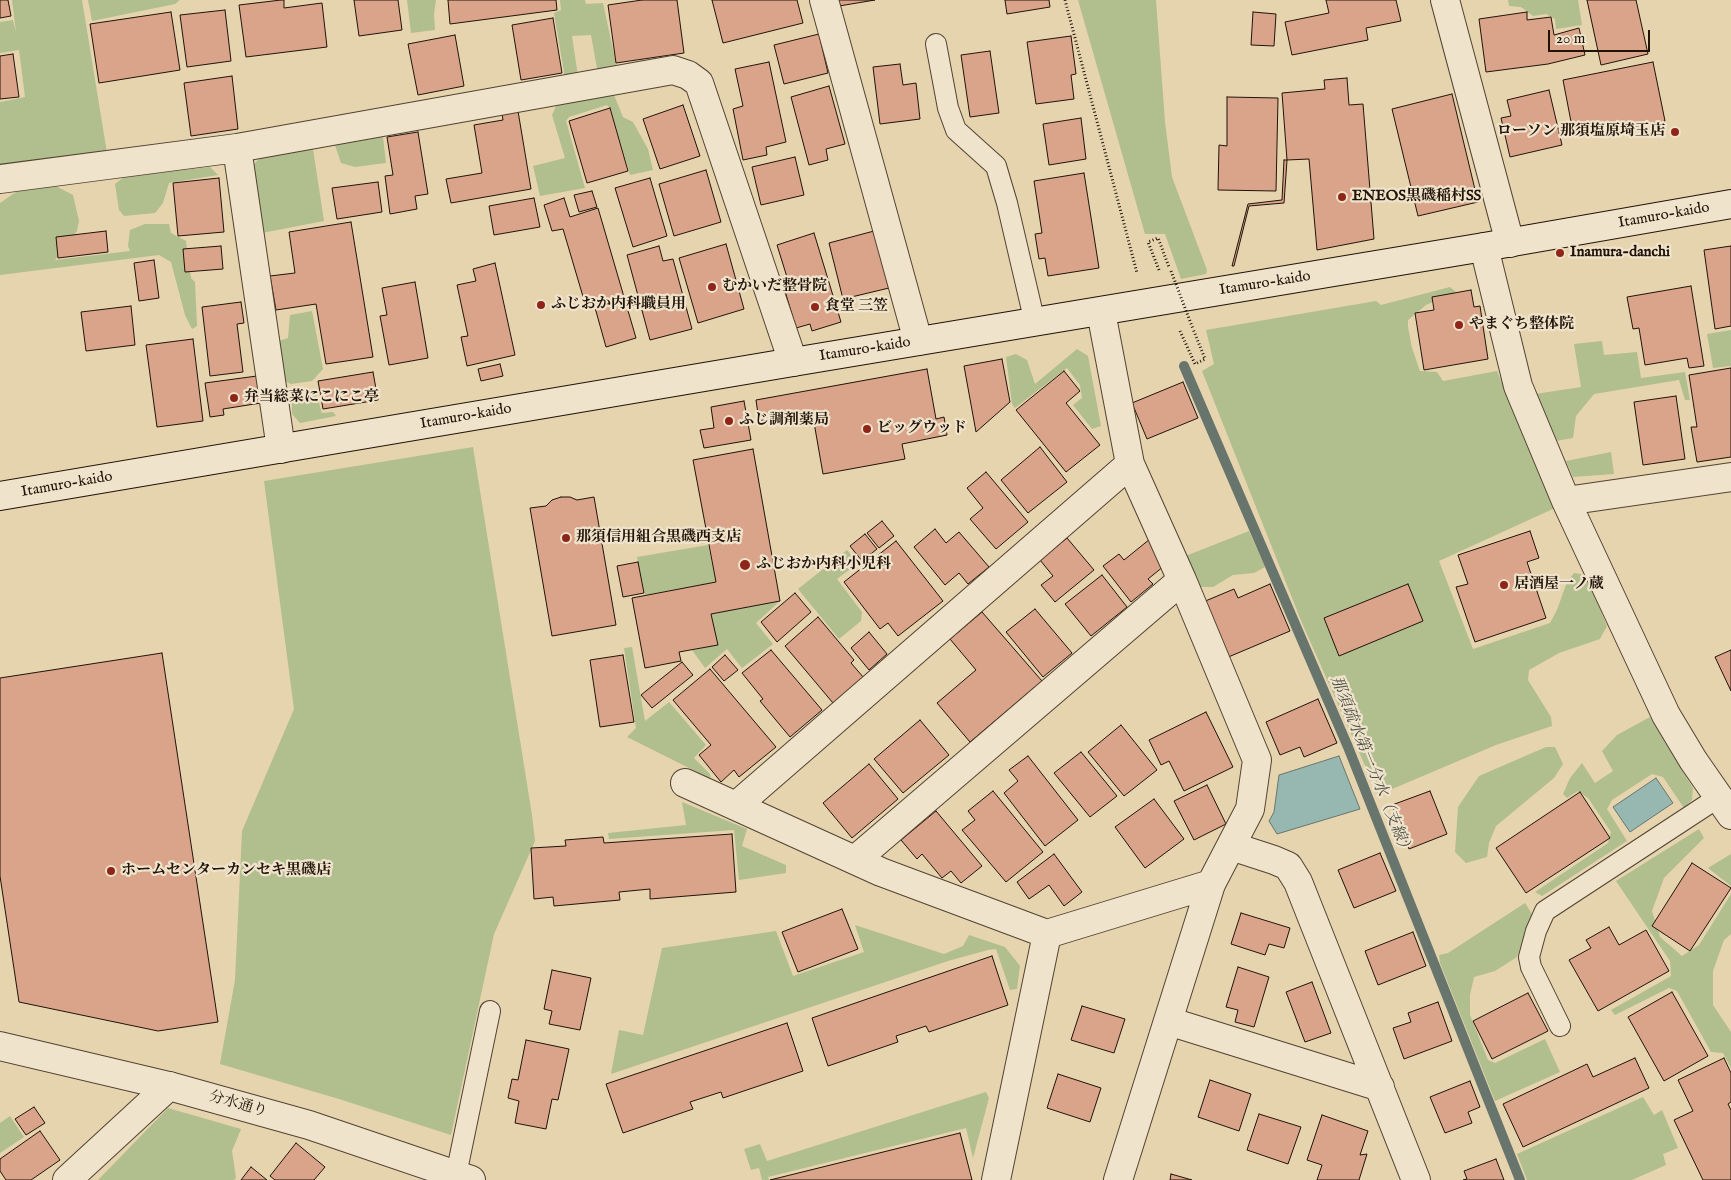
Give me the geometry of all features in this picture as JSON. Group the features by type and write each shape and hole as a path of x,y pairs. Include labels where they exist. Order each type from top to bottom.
{"street":[{"path":"824,0 918,341"},
{"path":"1446,0 1510,243"},
{"path":"0,179 237,148 673,70 688,75 700,83 793,362"},
{"path":"237,148 281,448"},
{"name":"Itamuro-kaido","path":"0,496 918,341 1484,248 1731,203"},
{"path":"1484,248 1518,386 1566,501 1666,715 1693,760 1725,806"},
{"path":"1101,312 1130,464 1182,580 1257,760 1250,809 1211,884 1118,1180"},
{"path":"736,805 1130,464"},
{"path":"1566,501 1731,478"},
{"path":"855,860 1182,580"},
{"path":"685,783 881,872 1047,934 1211,884"},
{"path":"1231,846 1288,866 1298,882 1416,1180"},
{"path":"996,1180 1047,934"},
{"path":"1168,1021 1380,1088"},
{"name":"分水通り","path":"0,1046 170,1086 309,1125 464,1178"},
{"path":"67,1180 170,1086"}],"lane":[{"path":"936,44 948,108 956,130 996,166 1007,203 1036,323"},
{"path":"1560,1026 1531,967 1529,957 1536,931 1545,911 1725,806"},
{"path":"464,1178 490,1011"}],"path":[{"path":"1065,0 1145,304"},
{"path":"1162,277 1148,242 1158,238 1205,359 1195,364 1180,331"}],"green space":[{"path":"12,0 82,0 107,153 0,170 0,102 25,97 19,50 0,53 0,22 13,20 16,32"},
{"path":"88,0 180,0 175,4 92,21"},
{"path":"407,0 436,0 434,14 435,30 411,33"},
{"path":"560,0 585,0 586,4 603,3 618,73 598,74 591,35 572,36 578,76 565,78 554,13 561,10"},
{"path":"1078,0 1156,0 1165,122 1172,177 1207,270 1206,274 1181,279 1165,234 1145,234"},
{"path":"1508,0 1578,0 1582,25 1556,29 1555,19 1546,14 1533,16 1521,7 1509,6"},
{"path":"614,95 623,117 633,122 648,149 653,170 630,175 610,108 607,105 569,117 566,121 585,188 540,196 533,166 565,158 552,115 556,106"},
{"path":"383,137 386,163 355,167 341,163 335,145"},
{"path":"313,149 324,221 262,233 251,167 261,157"},
{"path":"210,167 218,175 169,183 163,203 155,213 124,216 119,210 115,184 124,177"},
{"path":"48,182 73,195 79,221 77,231 55,260 130,251 128,246 130,230 145,224 169,224 171,233 186,241 191,278 195,282 197,326 192,329 185,315 171,262 159,255 0,275 0,203 16,192"},
{"path":"1450,287 1456,292 1426,305 1408,320 1412,348 1420,371 1437,372 1443,381 1497,371 1555,508 1439,561 1473,649 1550,623 1567,582 1574,573 1581,574 1592,590 1607,626 1600,639 1559,653 1529,670 1528,680 1551,717 1552,726 1496,745 1378,795 1302,623 1202,371 1214,364 1206,330 1376,301 1381,305"},
{"path":"312,311 323,369 312,381 291,384 283,380 276,342 288,338 290,315"},
{"path":"1731,330 1731,366 1713,368 1707,334"},
{"path":"1602,341 1604,355 1637,352 1641,378 1685,372 1690,400 1685,400 1679,380 1594,394 1576,416 1573,438 1556,441 1535,394 1581,387 1574,344"},
{"path":"1077,349 1088,356 1101,426 1092,429 1073,405 1082,398 1080,385 1067,368 1015,408 1012,404 1006,357 1016,354 1027,360 1035,384"},
{"path":"316,393 322,413 333,412 336,416 300,423 292,414 292,397"},
{"path":"473,447 535,841 494,934 451,1135 339,1099 220,1064 235,980 242,831 294,709 264,481"},
{"path":"1611,452 1614,474 1573,477 1566,461"},
{"path":"1249,531 1265,567 1254,573 1233,575 1213,587 1197,587 1183,557"},
{"path":"708,545 716,582 645,595 637,557"},
{"path":"847,550 858,563 837,579 862,612 861,621 839,639 798,589"},
{"path":"780,601 756,623 773,644 742,668 727,649 705,668 692,650 717,645 711,614"},
{"path":"632,647 645,721 669,702 706,745 694,758 710,774 711,779 627,737 636,728 624,648"},
{"path":"1650,717 1693,788 1692,800 1684,808 1663,777 1652,774 1612,800 1607,809 1627,841 1542,896 1535,892 1608,843 1611,832 1588,798 1578,791 1567,798 1563,794 1570,778 1582,763 1595,783 1613,771 1602,751 1617,735"},
{"path":"1546,747 1555,747 1563,764 1554,778 1496,826 1489,843 1487,857 1466,863 1455,852 1458,807 1479,776"},
{"path":"682,802 747,829 742,846 786,865 786,873 739,880 734,830 609,839 608,833 686,825"},
{"path":"1699,829 1704,838 1664,878 1652,911 1660,937 1682,956 1699,945 1731,894 1731,934 1724,940 1713,971 1713,1005 1731,1032 1731,1068 1723,1053 1711,1052 1677,991 1669,988 1615,1015 1611,1010 1671,976 1670,961 1616,881"},
{"path":"1731,854 1731,886 1708,868"},
{"path":"1525,903 1532,914 1517,957 1495,971 1474,977 1470,995 1470,1015 1488,1060 1495,1063 1545,1039 1560,1072 1495,1101 1440,963 1439,955 1448,953"},
{"path":"855,925 944,954 963,946 969,935 1005,947 1020,966 1017,989 1010,990 996,949 988,950 948,961 611,1074 619,1030 643,1035 662,948 776,931 793,976 864,952"},
{"path":"986,1092 989,1098 973,1158 966,1128 768,1177 769,1180 762,1180 759,1168 751,1170 744,1149 760,1144 767,1161"},
{"path":"1643,1097 1654,1115 1662,1110 1678,1148 1663,1154 1666,1165 1632,1180 1527,1180 1517,1154"},
{"path":"168,1108 241,1129 232,1151 236,1178 234,1180 98,1180"},
{"path":"10,1116 24,1137 0,1153 0,1123"}],"water":[{"path":"1339,756 1360,809 1277,834 1269,821 1274,812 1279,775"},
{"path":"1656,778 1673,803 1630,832 1613,807"}],"building":[{"path":"0,0 8,0 11,16 0,18"},
{"path":"284,0 284,8 322,3 327,47 246,57 239,5"},
{"path":"354,0 398,0 402,30 359,36"},
{"path":"448,0 556,0 557,10 450,24"},
{"path":"642,0 677,0 684,53 616,63 608,5"},
{"path":"712,0 797,0 803,23 723,43"},
{"path":"838,0 875,0 839,6"},
{"path":"1005,0 1049,0 1050,7 1007,14"},
{"path":"1326,0 1396,0 1401,21 1366,28 1368,40 1292,55 1285,22 1329,13"},
{"path":"1587,0 1636,0 1648,54 1601,65"},
{"path":"225,10 231,61 187,67 180,15"},
{"path":"171,12 180,70 99,83 90,24"},
{"path":"1253,12 1276,14 1274,46 1251,45"},
{"path":"1527,12 1527,20 1551,17 1554,35 1579,28 1585,55 1548,64 1486,72 1479,19"},
{"path":"553,18 562,73 521,80 512,25"},
{"path":"819,34 828,73 784,84 774,45"},
{"path":"455,35 464,86 418,95 408,44"},
{"path":"1071,36 1076,74 1071,75 1074,99 1036,104 1027,42"},
{"path":"990,51 999,113 970,117 961,55"},
{"path":"13,54 19,97 0,99 0,56"},
{"path":"769,62 786,142 766,147 767,155 743,160 733,109 743,106 735,69"},
{"path":"1653,62 1665,121 1602,133 1600,127 1573,132 1563,80"},
{"path":"900,64 903,85 916,83 920,119 880,124 873,67"},
{"path":"232,76 238,129 191,136 184,83"},
{"path":"1347,78 1349,105 1363,104 1374,239 1317,250 1309,159 1287,160 1282,93 1325,89 1324,80"},
{"path":"829,86 845,144 826,149 828,160 809,165 791,97"},
{"path":"1549,90 1562,145 1510,157 1501,118 1511,116 1507,100"},
{"path":"1452,94 1478,202 1418,216 1392,109"},
{"path":"1227,97 1278,98 1276,191 1218,190 1219,145 1227,146"},
{"path":"683,105 700,156 660,169 643,119"},
{"path":"610,108 628,171 587,183 569,121"},
{"path":"518,111 531,189 451,203 446,179 482,173 474,125 503,120 502,114"},
{"path":"1081,118 1086,159 1049,165 1043,124"},
{"path":"418,132 428,194 415,196 417,209 390,214 385,176 393,175 387,137"},
{"path":"795,157 804,195 761,205 752,167"},
{"path":"1284,160 1287,160 1284,203 1249,206 1234,266 1232,266 1248,204 1282,200"},
{"path":"706,170 721,222 674,236 659,184"},
{"path":"1084,173 1099,268 1048,276 1045,258 1039,259 1035,234 1042,233 1034,181"},
{"path":"219,178 224,232 178,236 173,183"},
{"path":"650,178 667,236 633,247 615,188"},
{"path":"378,182 382,212 337,219 332,188"},
{"path":"592,191 597,207 579,212 574,195"},
{"path":"534,198 540,227 494,235 489,206"},
{"path":"564,198 570,217 598,208 636,338 606,347 592,297 584,300 563,229 552,231 544,205"},
{"path":"351,222 373,357 326,364 316,304 276,310 270,276 295,273 289,232"},
{"path":"106,231 108,252 58,258 56,237"},
{"path":"874,231 889,288 843,299 829,243"},
{"path":"814,233 841,322 812,331 810,324 796,328 785,291 791,290 777,245"},
{"path":"726,244 744,309 698,323 679,258"},
{"path":"221,246 223,269 185,272 183,249"},
{"path":"659,246 663,261 673,259 692,329 650,340 627,255"},
{"path":"1731,246 1731,326 1715,329 1704,250"},
{"path":"154,260 159,298 139,301 134,263"},
{"path":"495,263 515,355 467,366 461,337 468,336 457,285 476,281 473,269"},
{"path":"415,282 428,358 389,365 380,316 387,315 382,288"},
{"path":"1691,286 1704,366 1689,368 1687,358 1645,365 1639,328 1633,329 1627,297"},
{"path":"1471,290 1474,307 1480,306 1488,359 1424,370 1415,313 1434,310 1432,297"},
{"path":"241,302 244,323 237,324 243,372 210,376 202,307"},
{"path":"131,306 135,345 86,351 81,312"},
{"path":"193,339 203,421 157,427 146,345"},
{"path":"1002,359 1010,402 976,432 964,366"},
{"path":"500,364 503,376 481,381 478,369"},
{"path":"1731,368 1731,457 1697,462 1691,427 1697,427 1689,375"},
{"path":"927,369 936,419 944,417 947,435 902,444 905,459 823,474 812,411 759,421 756,400"},
{"path":"1064,371 1080,391 1066,403 1100,445 1066,472 1016,410"},
{"path":"373,372 378,400 323,409 318,381"},
{"path":"257,376 261,403 223,409 224,415 210,417 205,383"},
{"path":"1183,382 1198,418 1147,439 1132,403"},
{"path":"1676,396 1685,459 1643,465 1634,402"},
{"path":"744,401 751,440 704,448 700,430 714,428 711,407"},
{"path":"1040,447 1067,482 1028,513 1001,480"},
{"path":"753,449 780,601 711,614 718,645 679,652 681,661 645,668 632,598 716,582 693,460"},
{"path":"986,472 1028,522 996,549 970,519 983,508 967,488"},
{"path":"570,497 577,500 594,497 616,625 552,636 530,508 546,506 552,500"},
{"path":"882,521 894,536 879,548 867,533"},
{"path":"935,529 946,543 959,532 989,567 968,584 959,573 945,585 914,547"},
{"path":"1530,531 1539,558 1527,562 1546,618 1475,642 1456,587 1468,584 1458,555"},
{"path":"865,534 877,549 862,561 850,546"},
{"path":"1067,538 1094,570 1055,602 1041,585 1053,576 1040,560"},
{"path":"1150,539 1169,562 1148,579 1153,584 1131,602 1103,566 1119,554 1124,560"},
{"path":"896,541 943,601 898,636 888,623 880,629 844,582"},
{"path":"638,562 644,593 623,597 617,566"},
{"path":"1102,575 1127,607 1091,636 1065,604"},
{"path":"1270,584 1290,631 1226,658 1203,602 1234,589 1238,598"},
{"path":"1408,584 1423,621 1339,656 1324,618"},
{"path":"795,593 811,612 777,642 761,622"},
{"path":"1035,609 1072,653 1043,677 1006,632"},
{"path":"982,612 1042,681 970,742 937,703 976,670 950,639"},
{"path":"818,617 854,660 851,663 864,678 833,703 785,646"},
{"path":"869,632 887,654 869,670 851,648"},
{"path":"771,650 822,710 790,737 760,701 763,699 742,673"},
{"path":"1731,650 1731,691 1715,657"},
{"path":"162,653 218,1022 158,1031 19,1002 0,876 0,678"},
{"path":"623,655 634,722 600,727 590,660"},
{"path":"725,655 738,670 724,681 712,667"},
{"path":"682,662 693,675 652,708 641,695"},
{"path":"710,669 776,747 739,777 734,770 721,782 699,755 711,745 673,700"},
{"path":"1318,699 1337,743 1304,757 1300,747 1280,755 1266,722"},
{"path":"1206,712 1233,767 1184,791 1169,761 1161,765 1149,740"},
{"path":"920,720 949,755 903,793 874,759"},
{"path":"1121,725 1157,770 1124,796 1088,752"},
{"path":"1081,752 1117,796 1090,817 1054,773"},
{"path":"1028,756 1078,820 1045,846 1004,793 1018,781 1009,770"},
{"path":"869,764 898,799 852,838 823,803"},
{"path":"1207,785 1226,824 1194,840 1174,801"},
{"path":"993,791 1043,852 1006,882 962,830 975,820 968,811"},
{"path":"1430,791 1447,834 1409,849 1392,805"},
{"path":"1580,792 1610,838 1526,893 1496,848"},
{"path":"1154,799 1184,839 1145,868 1115,827"},
{"path":"936,811 982,866 961,883 951,871 942,878 922,854 917,859 901,840"},
{"path":"732,834 736,892 650,899 650,889 619,892 620,900 554,906 553,897 534,899 531,848 566,846 565,840 603,837 604,843"},
{"path":"1380,853 1396,891 1354,908 1338,870"},
{"path":"1054,854 1082,892 1064,906 1049,885 1029,899 1017,882"},
{"path":"1692,863 1731,888 1690,951 1652,926"},
{"path":"842,909 858,949 798,972 782,932"},
{"path":"1241,913 1290,928 1284,948 1269,944 1265,955 1231,944"},
{"path":"1609,927 1619,945 1646,930 1669,971 1598,1011 1569,960 1591,948 1586,940"},
{"path":"1413,932 1426,966 1378,985 1365,951"},
{"path":"992,956 1008,1005 929,1032 926,1026 896,1036 898,1042 828,1066 812,1018"},
{"path":"1238,967 1269,977 1254,1027 1235,1022 1238,1010 1226,1007"},
{"path":"552,970 591,978 580,1030 549,1024 552,1011 544,1009"},
{"path":"1312,982 1331,1033 1305,1042 1286,992"},
{"path":"1672,992 1708,1056 1664,1081 1628,1017"},
{"path":"1528,993 1548,1031 1492,1059 1473,1021"},
{"path":"1438,1002 1452,1041 1404,1059 1393,1028 1411,1022 1408,1013"},
{"path":"1082,1006 1125,1019 1114,1053 1071,1040"},
{"path":"787,1023 803,1071 723,1098 721,1092 690,1102 693,1109 623,1133 606,1084"},
{"path":"526,1040 569,1049 558,1100 552,1099 546,1129 515,1123 519,1101 508,1098 512,1079 518,1080"},
{"path":"1635,1058 1649,1088 1523,1147 1503,1104 1587,1064 1593,1077"},
{"path":"1724,1058 1731,1073 1731,1102 1728,1104 1731,1110 1731,1180 1703,1180 1674,1120 1693,1111 1678,1080"},
{"path":"1058,1074 1101,1088 1090,1122 1047,1108"},
{"path":"1210,1080 1251,1094 1239,1131 1198,1117"},
{"path":"1470,1081 1480,1107 1468,1112 1472,1123 1445,1133 1430,1097"},
{"path":"34,1107 45,1123 26,1135 15,1119"},
{"path":"1259,1114 1301,1127 1288,1164 1247,1150"},
{"path":"1322,1115 1368,1131 1360,1155 1367,1154 1359,1180 1317,1180 1322,1165 1307,1160"},
{"path":"40,1131 60,1160 31,1180 6,1180 0,1171 0,1159"},
{"path":"960,1133 972,1180 770,1180"},
{"path":"296,1143 325,1167 314,1180 275,1180 270,1176"},
{"path":"1496,1159 1504,1180 1463,1180 1467,1179 1464,1171"},
{"path":"251,1167 267,1180 241,1180"},
{"path":"1171,1174 1192,1180 1170,1180"}],"waterway":[{"name":"那須疏水第一分水（支線）","path":"1184,366 1348,747 1520,1180"}],"place":[{"name":"ローソン 那須塩原埼玉店","path":"1675,132"},
{"name":"ENEOS黒磯稲村SS","path":"1342,197"},
{"name":"Inamura-danchi","path":"1560,253"},
{"name":"むかいだ整骨院","path":"712,287"},
{"name":"ふじおか内科職員用","path":"541,305"},
{"name":"食堂 三笠","path":"815,307"},
{"name":"やまぐち整体院","path":"1459,325"},
{"name":"弁当総菜にこにこ亭","path":"234,398"},
{"name":"ふじ調剤薬局","path":"729,421"},
{"name":"ビッグウッド","path":"867,429"},
{"name":"那須信用組合黒磯西支店","path":"566,538"},
{"name":"ふじおか内科小児科","path":"745,565"},
{"name":"居酒屋一ノ蔵","path":"1504,585"},
{"name":"ホームセンターカンセキ黒磯店","path":"111,871"}]}
